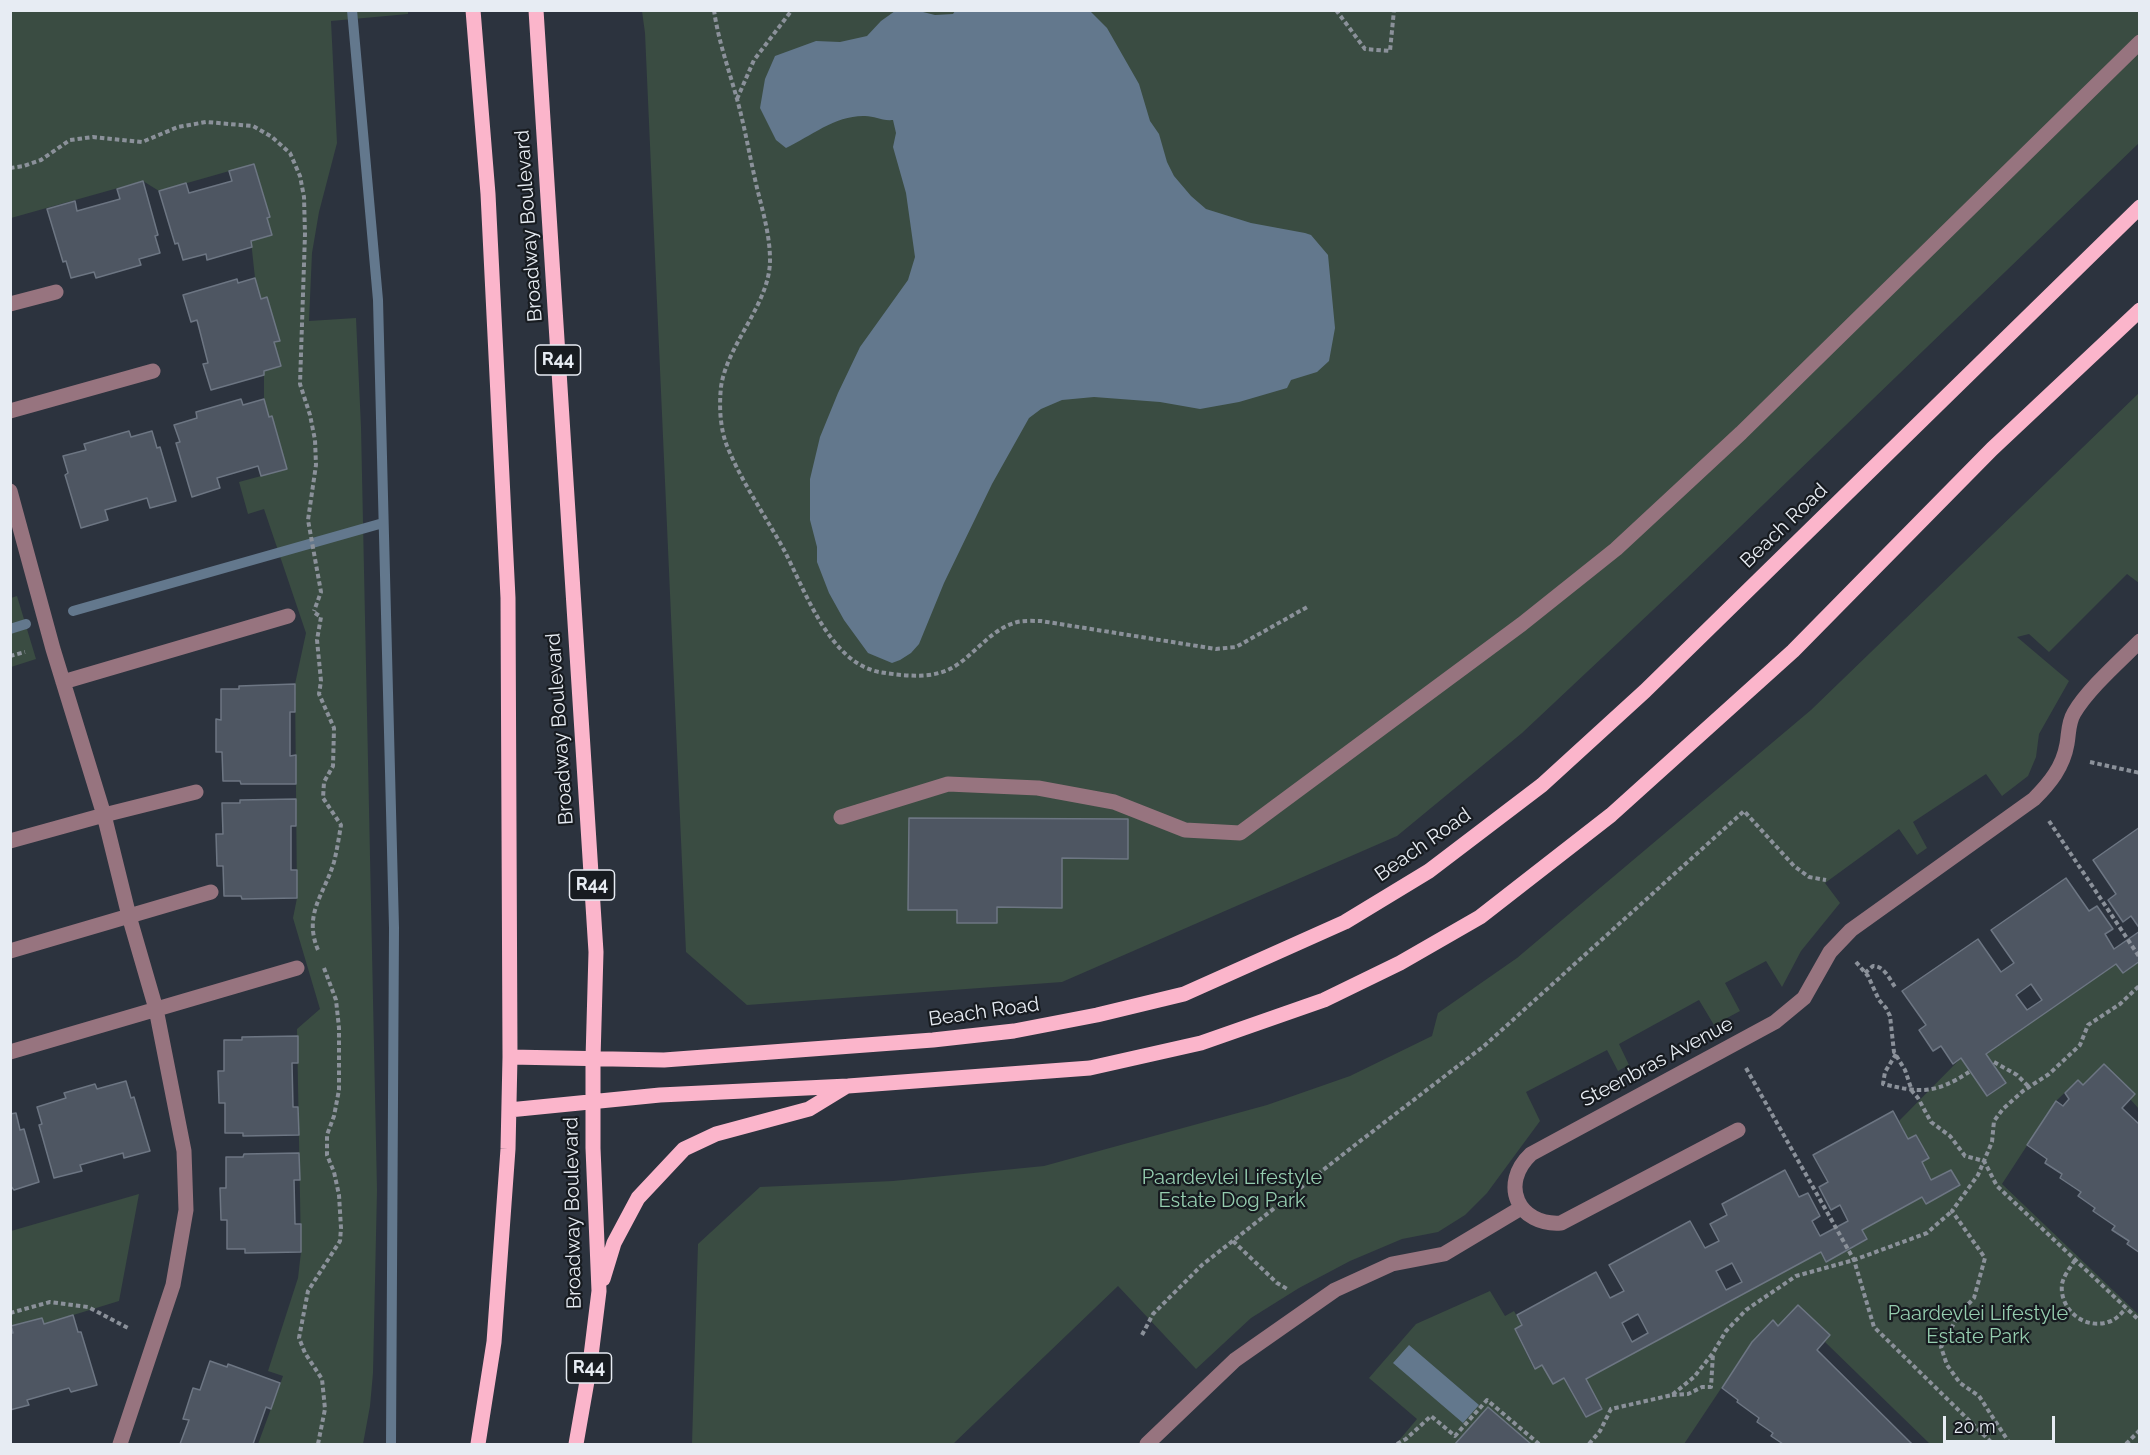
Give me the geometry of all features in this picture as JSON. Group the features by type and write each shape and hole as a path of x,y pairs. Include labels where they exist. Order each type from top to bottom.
{"main road":[{"name":"Broadway Boulevard","path":"473,10 488,194 508,598 510,1057 509,1110 494,1342 478,1444"},
{"name":"Broadway Boulevard","path":"536,10 596,952 593,1103 599,1291 576,1444"},
{"name":"Beach Road","path":"510,1057 676,1059 933,1040 1014,1031 1097,1015 1184,994 1345,922 1429,871 1542,785 1654,682 2139,207"},
{"path":"509,1110 660,1095 848,1086 1090,1068 1201,1043 1324,1000 1400,963 1480,917 1611,815 1792,651 1992,450 2139,310"},
{"path":"599,1291 614,1243 638,1198 684,1149 716,1134 809,1109 848,1086"}],"street":[{"path":"841,817 948,784 1038,788 1114,802 1185,830 1240,833 1522,624 1616,549 1741,433 2139,42"},
{"path":"10,304 56,292"},
{"path":"10,411 153,371"},
{"path":"10,491 63,682 104,815 129,916 156,1009 184,1151 186,1210 173,1285 120,1444"},
{"path":"63,682 288,616"},
{"name":"Steenbras Avenue","path":"1521,1208 1516,1197 1515,1179 1522,1162 1531,1154 1775,1022 1796,1005 1810,989 1819,969 1836,944 1851,930 2034,799 2048,786 2065,756 2068,729 2081,702 2139,641"},
{"path":"10,841 195,792"},
{"path":"10,951 211,892"},
{"path":"10,1052 297,968"},
{"path":"1147,1444 1235,1360 1327,1296 1363,1276 1392,1264 1444,1254 1521,1208 1529,1216 1539,1221 1561,1223 1737,1130"}],"path":[{"path":"714,10 767,232 770,262 765,285 725,370 721,387 720,414 726,444 745,485 784,550 817,617 838,645 860,666 879,672 916,675 940,673 961,661 994,632 1015,622 1041,621 1216,650 1236,647 1309,606"},
{"path":"737,100 754,60 792,10"},
{"path":"1336,10 1365,49 1390,51 1394,10"},
{"path":"10,168 41,160 70,140 93,137 142,142 178,127 206,122 252,126 272,137 290,153 300,176 304,197 300,384 315,440 316,465 308,520 321,592 314,612"},
{"path":"288,616 299,612 314,612 321,616 317,640 321,681 319,694 334,728 333,766 324,782 323,798 341,825 334,863 316,903 312,935 320,953"},
{"path":"2065,756 2139,773"},
{"path":"2034,799 2139,958"},
{"path":"1142,1335 1153,1314 1202,1265 1484,1046 1744,812 1794,866 1809,878 1826,880"},
{"path":"1836,944 1865,973 1890,1016 1896,1054 1912,1091 1926,1110 1931,1122 1950,1136 1965,1156 1984,1161 1997,1186 2139,1321"},
{"path":"318,1444 325,1409 322,1379 305,1353 299,1338 308,1291 340,1241 341,1228 339,1195 334,1172 327,1155 327,1135 334,1116 339,1090 339,1028 336,1000 322,961"},
{"path":"1865,973 1873,966 1877,966 1882,969 1895,987"},
{"path":"1672,1395 1694,1377 1713,1353 1726,1331 1746,1310 1771,1292 1797,1276 1854,1260 1927,1233 1952,1210 1978,1175 1992,1142 1994,1121 2003,1109 2049,1074 2080,1045 2088,1025 2120,1004 2139,986"},
{"path":"1733,1045 1854,1260 1870,1320 1874,1327 1993,1444"},
{"path":"1896,1054 1884,1072 1882,1084 1912,1091 1934,1089 1950,1084 1969,1072"},
{"path":"1994,1062 2017,1075 2029,1088"},
{"path":"1952,1210 1985,1258 1974,1298 1959,1314 1941,1347 1947,1365 1960,1383 1979,1395 2010,1444"},
{"path":"1233,1241 1277,1283 1292,1292"},
{"path":"2076,1260 2067,1271 2062,1283 2062,1294 2073,1315 2082,1321 2094,1324 2105,1323 2116,1319 2126,1309"},
{"path":"10,1312 50,1302 88,1307 154,1342"},
{"path":"1589,1444 1600,1431 1611,1409 1672,1395 1688,1394 1702,1387 1711,1387 1713,1353"},
{"path":"1397,1444 1406,1439 1431,1416 1455,1436 1487,1400 1539,1444"},
{"path":"2126,1444 2139,1430"}],"green space":[{"path":"10,11 408,11 408,14 331,21 337,143 319,212 312,253 309,321 356,318 361,427 377,1190 373,1373 363,1444 258,1444 283,1376 268,1371 298,1278 301,1252 297,1029 320,1009 293,918 297,898 295,684 306,633 264,509 248,514 239,482 287,469 272,416 269,417 264,399 264,371 281,366 274,342 280,341 267,298 261,299 255,278 251,241 272,235 267,218 270,216 254,164 159,191 143,181 11,218"},
{"path":"642,11 2139,11 2139,143 1686,579 1522,733 1397,836 1062,982 747,1005 686,952 645,33"},
{"name":"Paardevlei Lifestyle Estate Dog Park","path":"2139,393 2139,583 2127,574 2049,652 2029,634 2017,637 2069,681 2039,734 2036,757 2028,776 2002,796 1986,774 1913,822 1927,848 1917,855 1899,829 1825,883 1840,903 1801,951 1782,987 1766,961 1725,983 1740,1011 1714,1025 1699,1000 1619,1044 1629,1065 1618,1071 1607,1050 1526,1092 1540,1121 1487,1193 1465,1215 1438,1232 1402,1239 1350,1261 1299,1288 1251,1318 1196,1369 1118,1286 953,1444 692,1444 698,1244 760,1187 893,1181 1044,1166 1267,1105 1350,1076 1432,1036 1438,1013 1517,958 1811,710"},
{"path":"17,596 36,659 11,667 11,598"},
{"name":"Paardevlei Lifestyle Estate Park","path":"2139,961 2139,1109 2130,1099 2135,1094 2104,1064 2083,1085 2078,1080 2056,1101 2002,1184 2139,1315 2139,1444 1930,1444 1825,1342 1830,1335 1798,1306 1778,1326 1772,1321 1752,1342 1684,1444 1396,1444 1417,1419 1369,1378 1416,1324 1490,1291 1505,1316 1514,1311 1522,1325 1515,1330 1534,1369 1542,1365 1553,1384 1564,1378 1586,1417 1601,1408 1586,1379 1821,1252 1826,1262 1867,1240 1862,1230 1922,1197 1926,1204 1960,1186 1951,1170 1931,1180 1922,1162 1929,1157 1916,1135 1908,1139 1899,1121 1961,1058 1988,1096 2006,1083 1986,1054 2116,964 2123,973"},
{"path":"139,1194 119,1301 44,1324 11,1326 11,1231"}],"water":[{"path":"895,11 919,11 935,15 953,14 955,11 1090,11 1107,28 1139,84 1150,121 1159,134 1167,162 1174,176 1191,196 1206,209 1251,223 1311,235 1328,255 1335,328 1329,361 1317,372 1291,380 1287,388 1239,402 1200,409 1160,402 1094,397 1062,400 1041,409 1029,418 992,484 944,583 919,644 911,653 892,663 868,653 844,620 829,593 817,562 817,547 810,520 810,479 820,437 838,393 860,347 908,280 915,257 906,193 893,147 896,133 893,120 865,116 844,119 786,148 776,140 760,108 765,79 775,56 816,41 840,42 867,36 881,21"},
{"path":"1409,1345 1479,1405 1463,1423 1393,1363"}],"building":[{"path":"254,164 270,217 267,218 272,235 251,241 252,247 207,260 206,254 183,260 178,243 175,244 159,191 186,183 189,193 232,181 229,171"},
{"path":"143,181 158,235 155,236 160,253 139,259 141,265 96,278 94,272 71,278 66,261 63,262 47,209 75,201 77,211 120,199 117,189"},
{"path":"255,278 261,299 267,297 280,341 274,342 281,366 264,371 264,375 211,390 203,364 208,363 197,320 191,322 183,295 237,279 238,283"},
{"path":"241,399 243,405 264,399 269,417 272,416 287,469 261,476 258,466 217,478 220,488 192,497 176,443 180,442 174,425 197,418 196,412"},
{"path":"129,431 131,437 152,431 157,448 160,447 176,501 150,508 147,498 105,510 108,520 81,528 65,475 68,473 63,456 86,450 84,444"},
{"path":"295,684 295,712 290,712 290,756 296,755 296,784 241,784 240,781 223,781 222,752 216,752 216,719 221,720 221,689"},
{"path":"296,799 296,826 291,826 291,870 297,870 297,898 242,899 241,896 224,896 223,866 217,866 216,834 223,834 222,803 240,803 240,800"},
{"path":"909,818 1128,819 1128,859 1062,858 1062,908 997,907 997,923 957,923 957,910 908,910"},
{"path":"2140,827 2140,929 2131,916 2123,922 2108,900 2116,894 2093,860"},
{"path":"2066,878 2089,911 2097,906 2113,929 2105,934 2114,949 2140,931 2140,961 2123,973 2116,964 1986,1054 2006,1083 1987,1096 1961,1058 1953,1064 1941,1046 1933,1051 1919,1030 1926,1025 1902,991 1978,939 2001,972 2014,963 1991,930","holes":["2031,984 2042,1000 2027,1010 2016,995"]},
{"path":"298,1036 298,1063 292,1063 293,1107 298,1107 299,1135 243,1136 243,1133 225,1133 225,1103 219,1103 218,1071 224,1071 224,1040 242,1040 242,1037"},
{"path":"2104,1064 2135,1094 2122,1108 2140,1125 2140,1253 2127,1244 2129,1241 2112,1230 2115,1226 2093,1211 2095,1208 2078,1196 2081,1192 2060,1178 2062,1174 2045,1163 2047,1159 2027,1145 2056,1101 2063,1106 2069,1099 2065,1093 2078,1080 2083,1085"},
{"path":"126,1081 131,1098 134,1097 150,1151 124,1158 123,1153 80,1165 82,1171 54,1178 39,1125 42,1124 37,1107 66,1098 64,1093 95,1084 97,1089"},
{"path":"1893,1111 1908,1139 1916,1135 1929,1158 1922,1162 1931,1180 1951,1170 1960,1185 1926,1204 1922,1197 1862,1230 1867,1239 1826,1262 1821,1252 1586,1379 1602,1409 1586,1417 1564,1378 1553,1384 1542,1365 1535,1369 1515,1329 1522,1325 1517,1315 1596,1272 1610,1298 1624,1291 1609,1265 1690,1221 1705,1248 1719,1241 1710,1224 1727,1215 1722,1204 1785,1170 1799,1197 1808,1193 1820,1216 1812,1221 1820,1236 1848,1221 1840,1205 1831,1210 1819,1187 1828,1182 1813,1155","holes":["1732,1263 1742,1282 1726,1290 1716,1271","1638,1314 1648,1333 1632,1342 1622,1323"]},
{"path":"16,1113 20,1130 24,1129 39,1182 14,1190 10,1185 10,1114"},
{"path":"299,1153 300,1180 294,1180 295,1224 301,1224 301,1252 245,1253 245,1249 227,1249 227,1220 221,1220 220,1188 226,1188 226,1157 243,1157 244,1154"},
{"path":"1798,1305 1830,1335 1817,1350 1912,1444 1783,1444 1771,1436 1773,1433 1757,1422 1759,1418 1722,1388 1752,1342 1773,1320 1778,1326"},
{"path":"73,1315 78,1332 81,1332 97,1385 71,1392 69,1388 27,1400 29,1405 10,1410 10,1333 13,1333 11,1326 42,1318 44,1324"},
{"path":"210,1361 227,1367 228,1364 280,1383 271,1409 266,1407 253,1444 180,1444 189,1420 183,1419 193,1388 200,1390"},
{"path":"1488,1407 1531,1444 1455,1444"}],"waterway":[{"path":"352,10 378,300 394,928 391,1444"},
{"path":"73,611 383,523"},
{"path":"10,629 26,624"}]}
